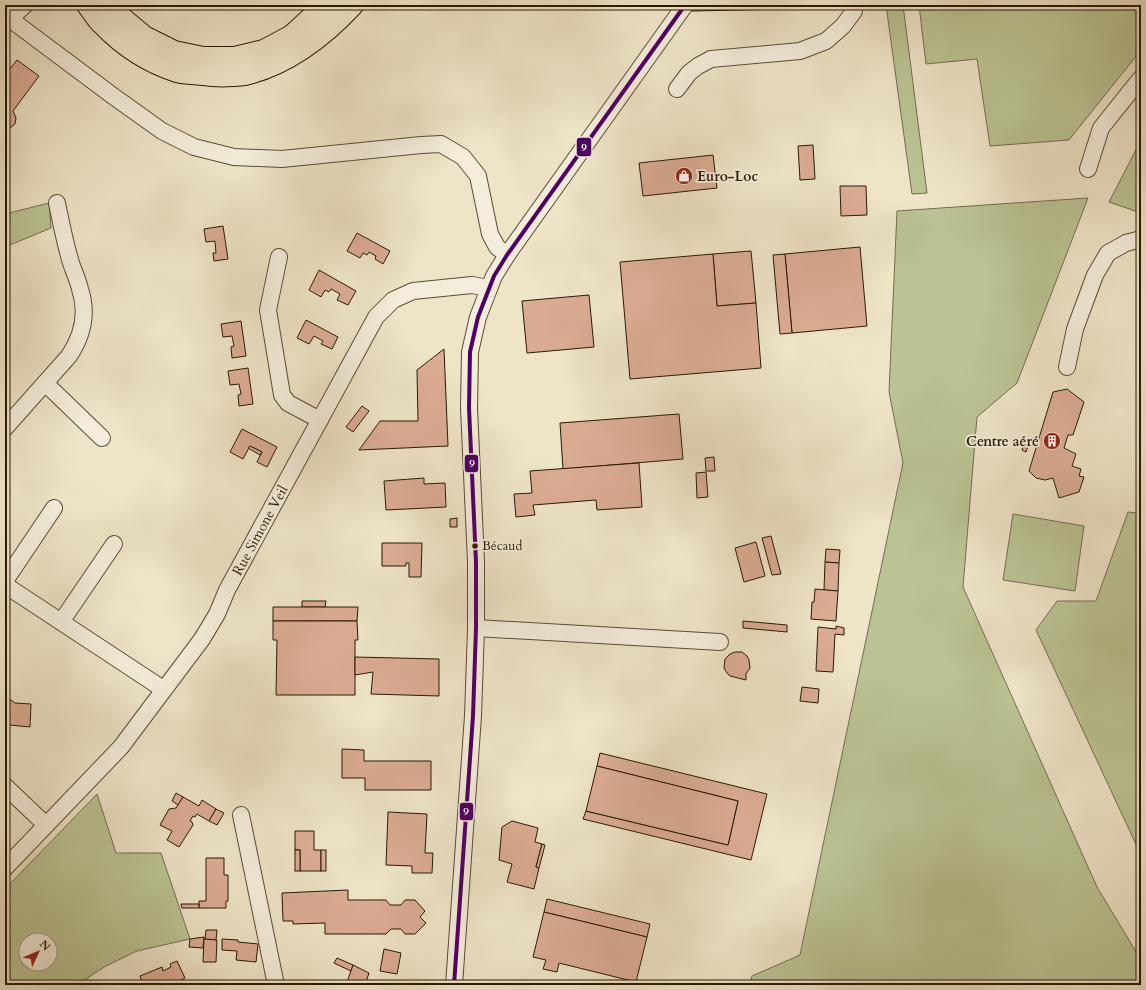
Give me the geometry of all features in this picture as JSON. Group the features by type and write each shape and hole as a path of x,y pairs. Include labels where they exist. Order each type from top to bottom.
{"highway":[{"path":"88,5 102,24 122,42 149,59 178,71 215,76 248,74 278,62 297,52 323,33 352,5"},
{"path":"111,5 120,17 144,37 174,52 203,58 235,58 264,51 292,36 317,13 322,5"}],"street":[{"path":"25,5 7,18 162,131 194,147 234,157 282,159 440,144 463,157 478,176 490,234 497,247 507,255"},
{"path":"454,985 473,716 476,628 476,562 469,408 470,352 478,317 494,276 507,255 685,5"},
{"path":"677,89 689,73 698,66 711,60 800,51 826,41 843,26 854,11 853,5"},
{"path":"1088,169 1101,128 1141,78"},
{"path":"5,428 69,356 76,345 82,329 84,309 81,290 71,262 57,203"},
{"path":"1068,367 1075,329 1095,275 1108,253 1126,243 1141,240"},
{"path":"278,257 268,310 282,395 288,403 320,420"},
{"name":"Rue Simone Veil","path":"5,868 121,747 202,639 217,614 227,590 376,317 393,300 414,291 472,285 489,288"},
{"path":"45,383 102,438"},
{"path":"5,581 54,508"},
{"path":"61,622 114,544"},
{"path":"5,585 164,689"},
{"path":"476,628 720,642"},
{"path":"5,786 46,824"},
{"path":"241,815 276,985"}],"green space":[{"path":"886,5 903,5 927,193 912,194"},
{"path":"919,5 1140,5 1141,50 1069,140 990,146 977,59 926,64"},
{"path":"1141,140 1141,213 1109,202"},
{"path":"1088,198 1017,383 977,417 963,587 1097,887 1141,960 1141,985 749,985 752,976 800,955 903,463 889,392 897,211"},
{"path":"49,203 51,228 5,247 5,214"},
{"path":"1128,512 1137,513 1141,516 1141,855 1036,630 1057,601 1096,601"},
{"path":"1013,514 1084,526 1075,591 1003,580"},
{"path":"97,794 116,853 161,853 190,939 137,951 104,967 77,985 5,985 5,889"}],"building":[{"path":"696,5 785,5 785,9 692,11"},
{"path":"17,60 39,76 13,111 16,118 15,124 10,128 5,129 5,75"},
{"path":"813,145 815,179 800,180 798,146"},
{"path":"713,155 717,188 643,196 639,163"},
{"path":"840,186 866,186 867,215 841,216"},
{"path":"223,226 228,259 214,261 213,253 216,253 215,241 206,242 204,229"},
{"path":"357,233 390,251 383,264 375,259 376,256 369,252 367,255 363,253 360,258 347,251"},
{"path":"860,247 867,326 792,333 785,254"},
{"path":"751,251 756,303 717,306 713,254"},
{"path":"713,254 717,306 756,303 761,368 630,379 620,262"},
{"path":"785,254 792,333 780,334 773,255"},
{"path":"319,270 356,291 348,305 337,300 340,294 331,289 329,292 325,290 321,297 309,290"},
{"path":"589,295 594,347 527,353 522,301"},
{"path":"306,320 338,337 332,349 321,344 323,341 314,336 309,344 297,338"},
{"path":"241,321 246,356 232,358 231,347 234,346 232,336 223,337 221,324"},
{"path":"444,349 448,446 359,450 380,421 418,421 417,370"},
{"path":"248,368 253,404 239,406 238,395 241,394 239,384 230,385 228,371"},
{"name":"Centre aéré","path":"1067,389 1084,402 1073,435 1068,435 1064,448 1076,454 1072,466 1081,469 1079,476 1084,477 1079,492 1059,498 1053,478 1045,480 1036,478 1029,471 1053,392"},
{"path":"362,406 369,411 353,432 346,427"},
{"path":"679,414 683,459 563,469 560,423"},
{"path":"242,429 277,447 267,467 257,462 262,452 250,446 243,459 230,452"},
{"path":"1025,439 1030,440 1026,452 1022,450"},
{"path":"250,446 262,452 260,455 248,448"},
{"path":"714,457 715,471 706,471 705,458"},
{"path":"639,463 642,507 597,510 596,500 533,505 535,515 516,517 514,494 532,493 530,471"},
{"path":"706,472 708,497 697,498 696,473"},
{"path":"424,478 424,484 445,483 446,507 386,510 384,481"},
{"path":"457,518 457,527 450,527 450,519"},
{"path":"771,536 781,574 772,575 762,538"},
{"path":"756,542 765,576 744,582 735,548"},
{"path":"382,543 422,543 421,577 409,577 409,563 406,563 406,566 382,566"},
{"path":"826,549 840,550 839,563 825,562"},
{"path":"825,562 839,563 838,591 824,590"},
{"path":"815,589 838,591 836,621 811,619 812,602 814,602"},
{"path":"302,601 326,601 325,607 302,607"},
{"path":"273,607 358,607 357,621 273,621"},
{"path":"273,621 357,621 358,640 355,640 355,695 276,695 277,640 273,640"},
{"path":"743,621 787,625 787,632 743,628"},
{"path":"836,626 844,628 844,635 835,634 833,672 816,671 818,627 836,629"},
{"path":"742,652 749,660 750,668 746,674 746,680 730,676 724,668 725,659 730,654"},
{"path":"355,657 439,659 439,696 371,694 373,672 355,675"},
{"path":"802,687 819,689 818,703 800,701"},
{"path":"5,696 15,703 31,704 30,727 10,725 5,722"},
{"path":"342,749 364,750 364,761 431,761 431,790 365,790 365,778 342,778"},
{"path":"600,753 767,794 751,860 583,819 586,811 728,845 738,801 597,766"},
{"path":"597,766 738,801 728,845 586,811"},
{"path":"176,793 183,797 178,805 172,801"},
{"path":"183,797 199,806 202,800 216,809 209,821 197,814 195,817 193,816 190,821 193,825 179,847 167,840 172,831 160,825 169,809 176,808"},
{"path":"216,809 224,813 217,825 209,821"},
{"path":"388,812 427,814 425,853 433,853 432,873 412,873 412,866 386,865"},
{"path":"512,821 538,828 535,842 542,844 536,867 539,868 534,889 507,882 512,864 499,860 502,827"},
{"path":"295,831 314,831 314,850 321,850 321,871 300,871 300,850 295,850"},
{"path":"542,844 545,845 539,868 536,867"},
{"path":"295,850 300,850 300,871 295,871"},
{"path":"321,850 326,850 326,871 321,871"},
{"path":"206,858 224,858 224,875 228,875 228,901 226,901 226,908 199,908 199,901 206,901"},
{"path":"348,890 348,900 386,900 390,905 401,905 405,900 415,900 425,911 420,917 426,923 415,934 405,934 401,929 391,929 386,934 325,934 325,923 293,924 293,921 283,921 282,893"},
{"path":"547,899 650,924 647,937 544,912"},
{"path":"181,904 199,904 199,908 182,908"},
{"path":"544,912 647,937 636,982 559,963 557,972 543,969 546,960 533,957"},
{"path":"206,930 217,930 216,940 205,939"},
{"path":"204,937 203,948 189,947 190,939"},
{"path":"204,939 217,940 216,962 203,962"},
{"path":"222,939 238,940 238,942 258,944 256,962 236,960 237,951 222,950"},
{"path":"384,949 401,953 397,974 380,971"},
{"path":"337,958 353,965 351,971 334,963"},
{"path":"177,961 185,978 177,982 178,984 143,985 140,976 162,967 163,971 171,967 170,964"},
{"path":"353,965 369,973 365,985 346,985"}],"transit line":[{"name":"9","path":"454,985 473,716 476,628 476,562 469,408 470,352 478,317 494,276 507,255 685,5"}],"place":[{"name":"Euro-Loc","path":"684,176"},
{"name":"Centre aéré","path":"1052,441"},
{"name":"Bécaud","path":"475,546"}]}
